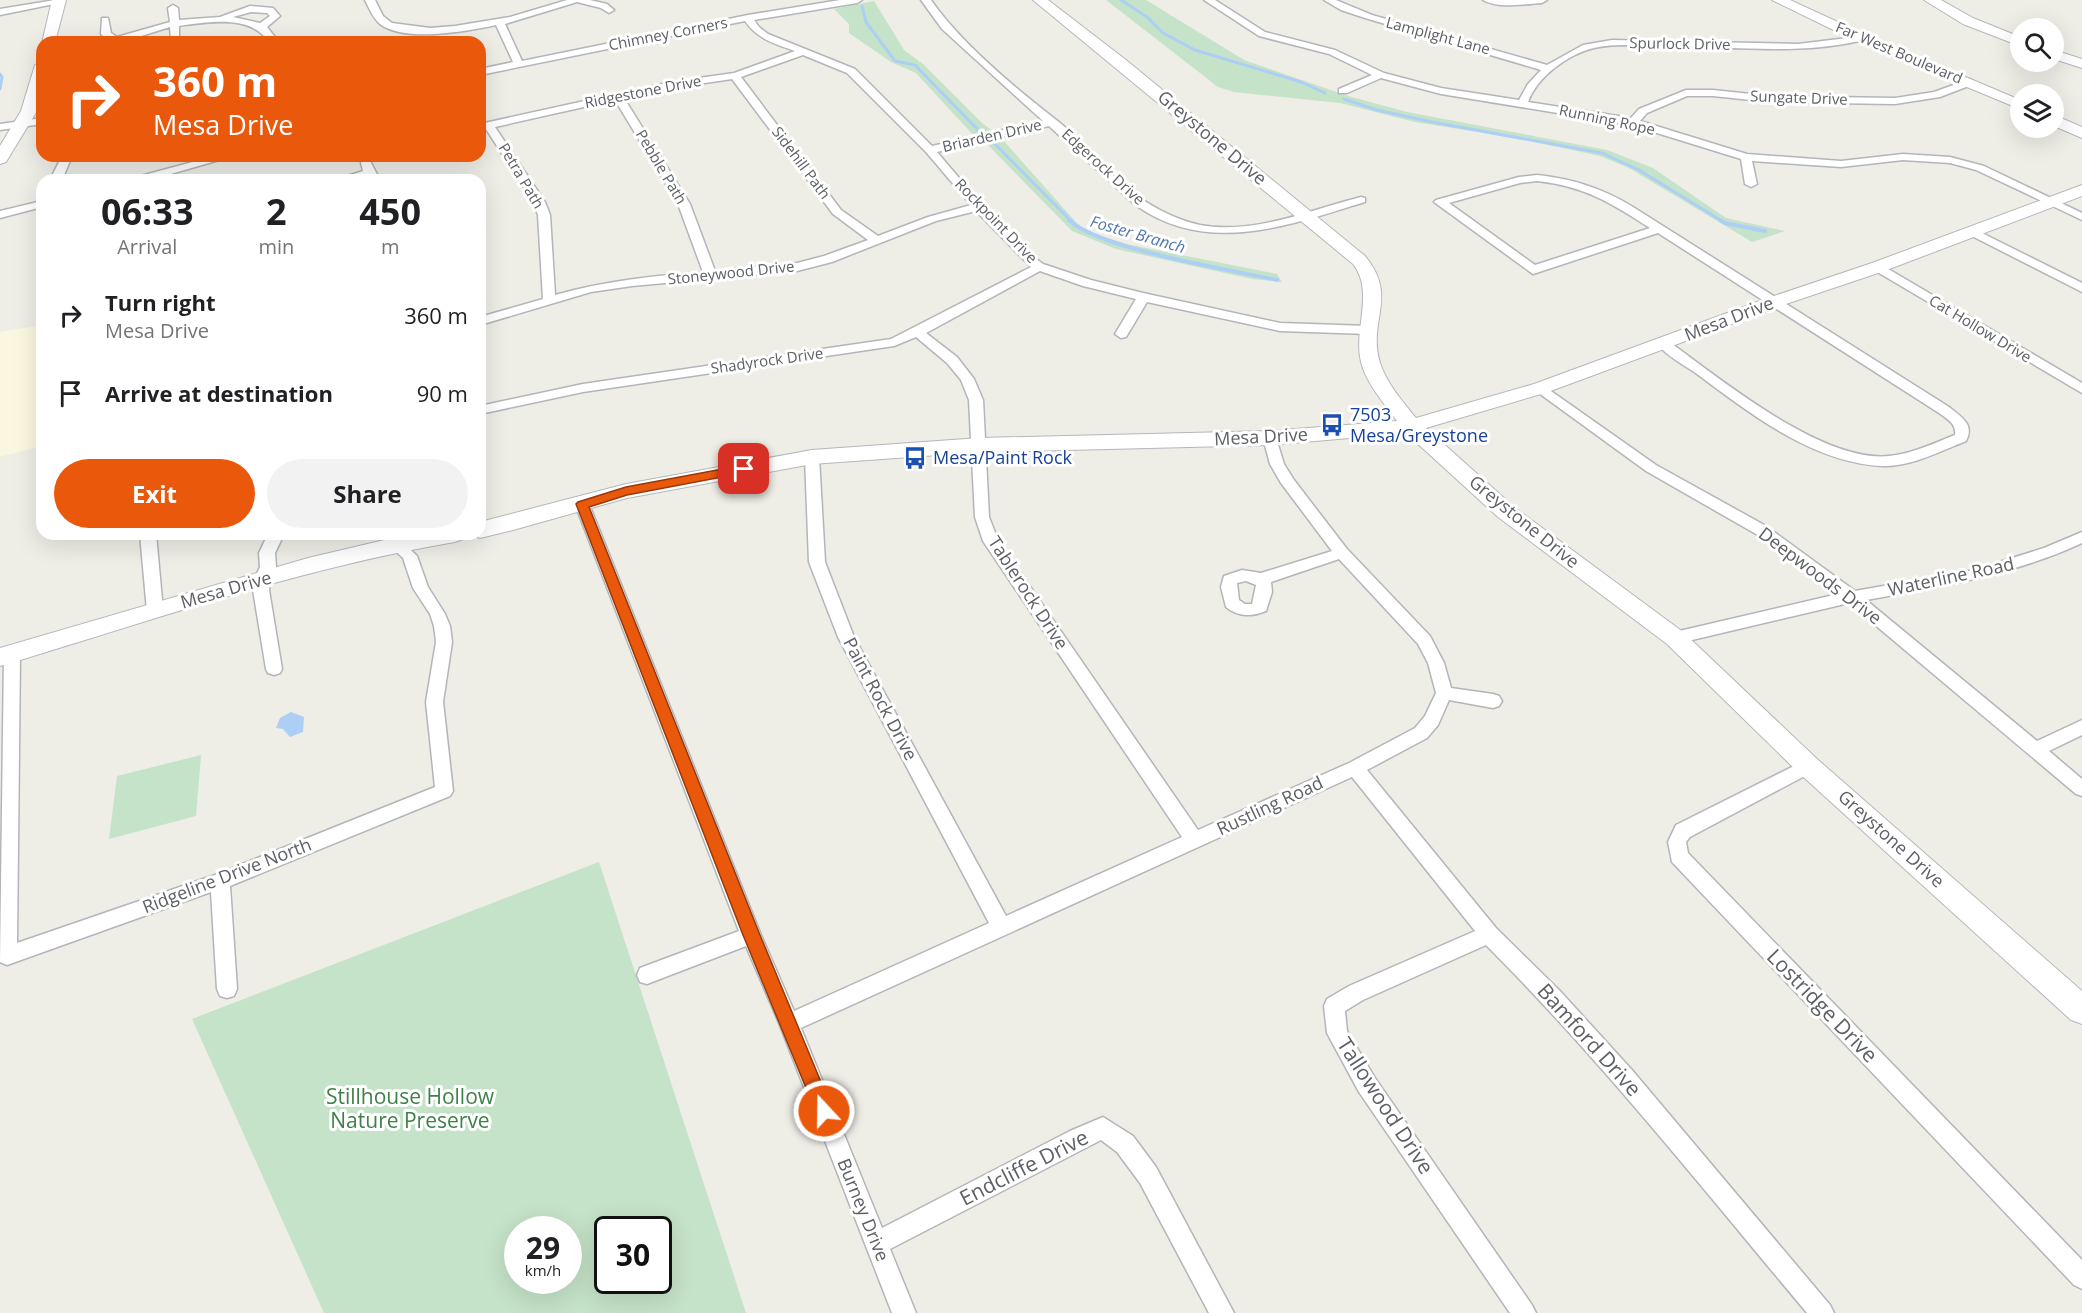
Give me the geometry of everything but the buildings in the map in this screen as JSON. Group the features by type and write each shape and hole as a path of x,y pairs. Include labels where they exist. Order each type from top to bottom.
{"street":[{"path":"370,0 382,20 390,25 415,30 452,29 499,21 536,14 577,0 604,6 609,10"},
{"path":"794,0 802,9"},
{"name":"Chimney Corners","path":"486,71 748,18 857,0"},
{"name":"Edgerock Drive","path":"926,0 945,27 1053,122 1140,203 1179,223 1206,228 1258,229 1360,200"},
{"name":"Greystone Drive","path":"1040,0 1121,63 1359,260 1368,271 1373,294 1368,330 1371,365 1384,391 1411,426 1506,512 1676,638 1808,766 2082,1010"},
{"name":"Running Rope","path":"1209,0 1262,34 1332,52 1380,75 1441,91 1633,122 1746,157 1841,164 1903,157 1950,160 1980,168 2082,217"},
{"name":"Lamplight Lane","path":"1329,0 1342,8 1501,53 1548,69"},
{"path":"1488,0 1510,2 1542,0"},
{"name":"Far West Boulevard","path":"1779,0 1861,38 2010,100"},
{"path":"1931,0 1968,21 2010,38"},
{"path":"0,12 59,1 50,36"},
{"path":"173,8 176,36"},
{"path":"221,19 234,12 250,9 270,10 275,16 261,27"},
{"name":"Rockpoint Drive","path":"748,18 755,29 765,36 851,71 930,150 978,207 1039,267 1087,283 1143,297 1280,327 1368,330"},
{"path":"127,36 175,24 221,19 261,27 270,36"},
{"path":"105,20 106,34 109,36"},
{"path":"499,21 519,64"},
{"path":"408,36 415,30"},
{"name":"Spurlock Drive","path":"1523,103 1525,93 1532,83 1548,69 1586,47 1619,42 1798,47 1828,45 1861,38"},
{"name":"Ridgestone Drive","path":"486,126 616,96 735,75 771,65 804,51"},
{"path":"2064,58 2082,64"},
{"name":"Sidehill Path","path":"735,75 837,212 877,241"},
{"path":"1343,91 1380,75"},
{"name":"Sungate Drive","path":"1633,122 1643,111 1686,93 1713,93 1770,99 1895,101 1936,95 1970,82"},
{"path":"0,159 33,99 36,88"},
{"name":"Pebble Path","path":"616,96 684,204 711,276"},
{"path":"0,127 36,121"},
{"name":"Briarden Drive","path":"930,150 1053,122"},
{"path":"2064,125 2082,133"},
{"name":"Petra Path","path":"486,127 539,202 544,215 549,301"},
{"path":"1746,157 1750,184"},
{"path":"160,174 205,162"},
{"path":"1659,229 1533,270 1440,202 1537,177 1559,179 1600,191 1944,410 1960,424 1964,432 1961,438 1885,462 1862,459 1783,428 1663,344"},
{"name":"Mesa Drive","path":"486,528 626,491 812,457 980,445 1270,438 1411,426 1541,388 1774,302 1878,267 2082,189"},
{"path":"0,215 36,205"},
{"path":"0,210 28,207"},
{"name":"Stoneywood Drive","path":"486,319 589,289 632,282 797,267 828,259 932,219 978,207"},
{"path":"1972,232 2082,288"},
{"name":"Shadyrock Drive","path":"486,409 583,388 894,342 1039,267"},
{"name":"Cat Hollow Drive","path":"1878,267 2082,389"},
{"path":"1121,334 1143,297"},
{"name":"Tablerock Drive","path":"917,332 952,360 967,379 976,400 982,517 991,541 1195,841"},
{"name":"Deepwoods Drive","path":"1541,388 1651,468 1761,530 1852,597 2082,789"},
{"path":"1270,438 1276,464 1341,554 1384,595 1424,640 1436,663 1444,693 1492,701"},
{"name":"Paint Rock Drive","path":"812,457 817,562 846,637 1000,926"},
{"name":"Burney Drive","path":"582,504 904,1313"},
{"name":"Waterline Road","path":"1676,638 1852,597 1974,575 2049,552 2082,537"},
{"path":"149,540 155,611"},
{"path":"273,540 267,553 268,567 262,580 261,590 274,669"},
{"name":"Mesa Drive","path":"6,655 393,540"},
{"name":"Ridgeline Drive North","path":"6,740 7,956 220,880 444,790 435,721 435,688 445,645 442,625 434,606 418,584 410,553 397,540"},
{"path":"1261,579 1341,554"},
{"path":"6,655 6,740"},
{"name":"Rustling Road","path":"789,1023 1355,768 1421,733 1432,720 1444,693"},
{"path":"2036,750 2082,727"},
{"name":"Lostridge Drive","path":"1808,766 1683,831 1677,842 1679,856 2082,1277"},
{"name":"Bamford Drive","path":"1355,768 1489,934 1553,998 1624,1077 1822,1313"},
{"path":"220,880 227,989"},
{"name":"Tallowood Drive","path":"1489,934 1356,993 1334,1006 1336,1033 1367,1084 1524,1313"},
{"path":"647,975 752,935"},
{"name":"Endcliffe Drive","path":"876,1243 1103,1128 1125,1143 1148,1175 1222,1313"}],"shaded area":[{"path":"36,326 36,448 0,457 0,332"}],"green space":[{"path":"1106,0 1146,0 1244,60 1348,96 1407,112 1607,150 1653,168 1726,218 1785,231 1752,242 1629,168 1600,156 1516,138 1415,122 1340,103 1234,92 1218,87"},
{"path":"874,1 904,50 923,64 995,133 975,137 916,73 891,62 849,33 849,24 834,9"},
{"path":"1003,140 1083,230 1126,244 1277,274 1282,282 1252,279 1116,249 1072,231 987,144"},
{"path":"201,755 196,816 109,839 117,776"},
{"name":"Stillhouse Hollow Nature Preserve","path":"599,862 746,1313 324,1313 192,1019"}],"water":[{"path":"291,712 304,717 303,732 290,737 283,729 276,728 280,718"}],"waterway":[{"path":"1121,0 1147,17 1163,33 1195,50 1301,82 1325,93"},
{"name":"Foster Branch","path":"862,6 866,22 895,61 915,65 982,134"},
{"path":"0,74 2,77 0,89"},
{"path":"1344,99 1377,110 1432,122 1602,153 1639,170 1722,221"},
{"name":"Foster Branch","path":"992,141 1071,221"},
{"name":"Foster Branch","path":"1069,220 1084,230 1107,240 1136,249 1277,280"},
{"path":"1720,220 1765,231"}],"place":[{"name":"7503 Mesa/Greystone","path":"1332,425"},
{"name":"Mesa/Paint Rock","path":"915,458"}],"route":[{"path":"744,469 626,491 582,504 824,1111"}]}
